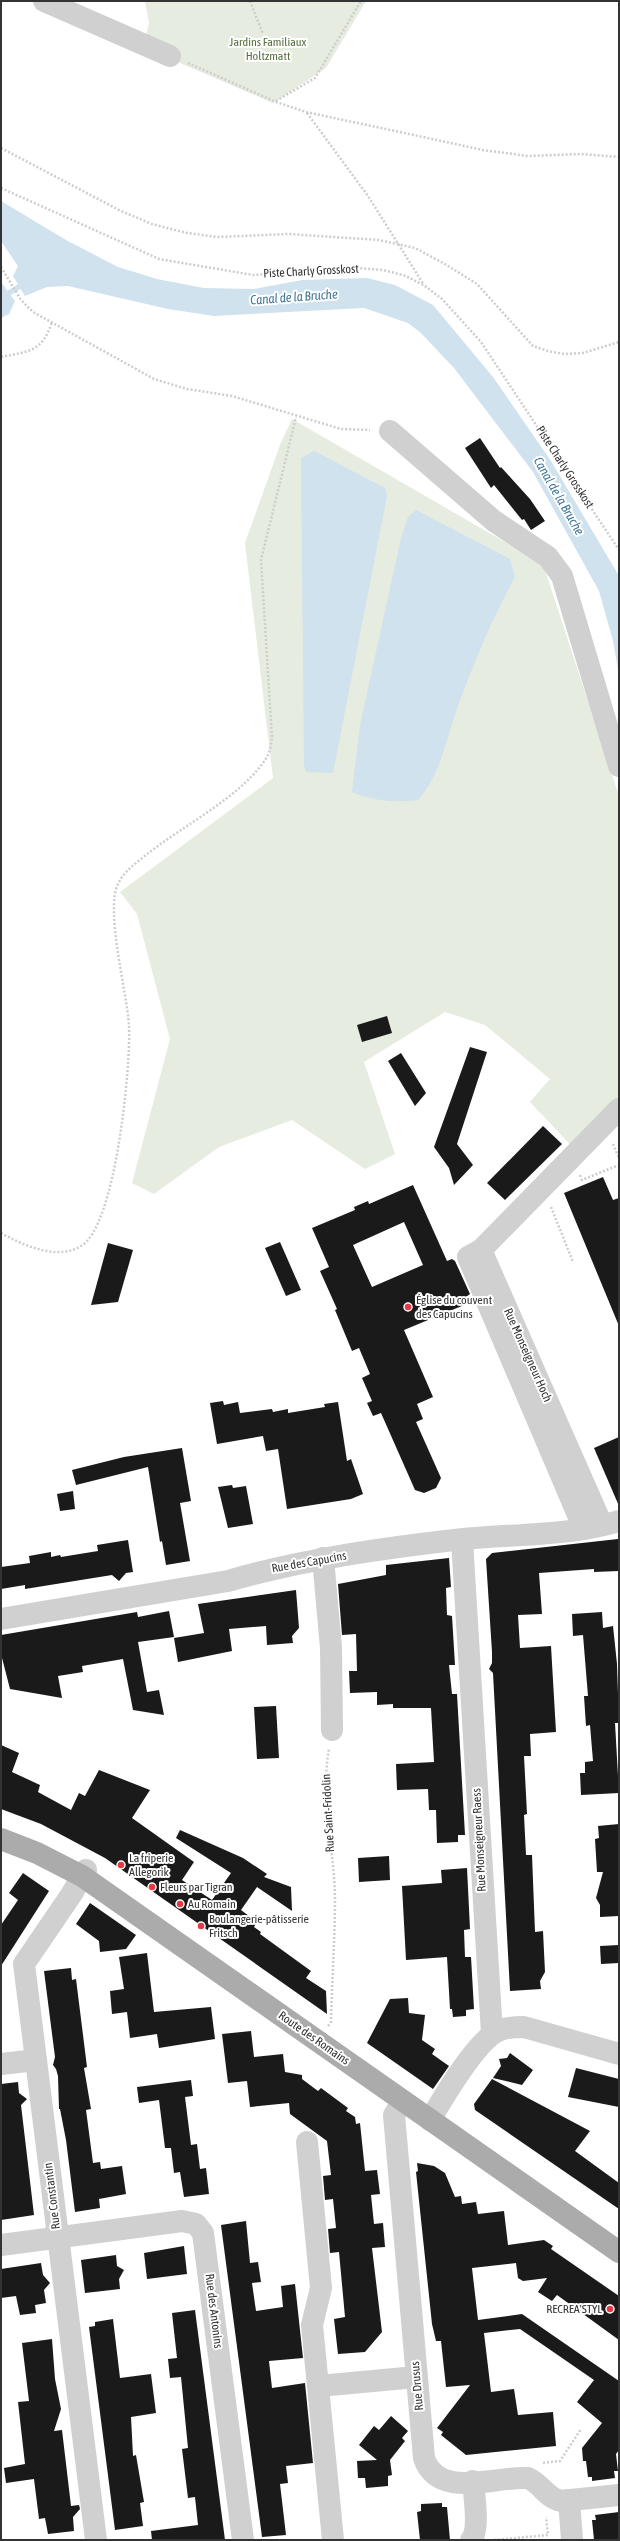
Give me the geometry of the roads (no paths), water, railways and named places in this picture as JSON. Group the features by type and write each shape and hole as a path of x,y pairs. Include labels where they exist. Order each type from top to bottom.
{"main road":[{"name":"Route des Romains","path":"1,1839 84,1873 403,2101 619,2252"}],"street":[{"path":"44,1 170,56"},
{"path":"390,431 494,521 548,557 562,576 619,766"},
{"name":"Rue Monseigneur Hoch","path":"602,1525 482,1250 619,1110"},
{"name":"Rue des Capucins","path":"1,1619 228,1581 265,1570 323,1558 462,1540 602,1525"},
{"name":"Rue Monseigneur Raess","path":"462,1540 492,2034"},
{"path":"323,1558 331,1648 332,1730"},
{"name":"Rue Constantin","path":"84,1873 24,1964 57,2238 96,2540"},
{"path":"430,2120 477,2048 492,2034 511,2027 524,2027 619,2054"},
{"path":"1,2064 36,2060"},
{"name":"Rue Drusus","path":"403,2101 394,2115 416,2377 426,2467 433,2474 448,2482 528,2478 541,2485 553,2499 569,2500 619,2496"},
{"path":"307,2142 321,2288 312,2325 333,2540"},
{"name":"Rue des Antonins","path":"1,2245 182,2221 196,2224 203,2233 243,2540"},
{"path":"319,2386 416,2377"},
{"path":"471,2540 475,2532 476,2524 473,2481"},
{"path":"569,2500 572,2540"}],"water":[{"name":"Canal de la Bruche","path":"1,201 66,240 118,267 157,279 204,288 254,289 302,280 367,278 395,285 433,305 493,377 551,461 619,576 619,675 613,641 599,591 533,472 454,368 421,333 408,323 364,308 214,316 168,309 68,286 47,287 25,296 13,276 18,266 1,241"},
{"path":"1,282 15,301 9,314 1,318"},
{"path":"314,451 385,488 387,496 333,773 306,772 304,765 301,458"},
{"path":"416,510 510,559 515,577 478,655 459,703 438,767 426,790 418,800 384,800 352,792 360,725 401,538 408,517"}],"waterway":[{"path":"1,298 25,283"}],"place":[{"name":"Église du couvent des Capucins","path":"408,1307"},
{"name":"La friperie Allegorik","path":"121,1865"},
{"name":"Fleurs par Tigran","path":"152,1887"},
{"name":"Au Romain","path":"180,1904"},
{"name":"Boulangerie-pâtisserie Fritsch","path":"201,1926"},
{"name":"RECREA'STYL","path":"610,2309"}],"park label":[{"name":"Jardins Familiaux Holtzmatt","path":"268,49"}]}
